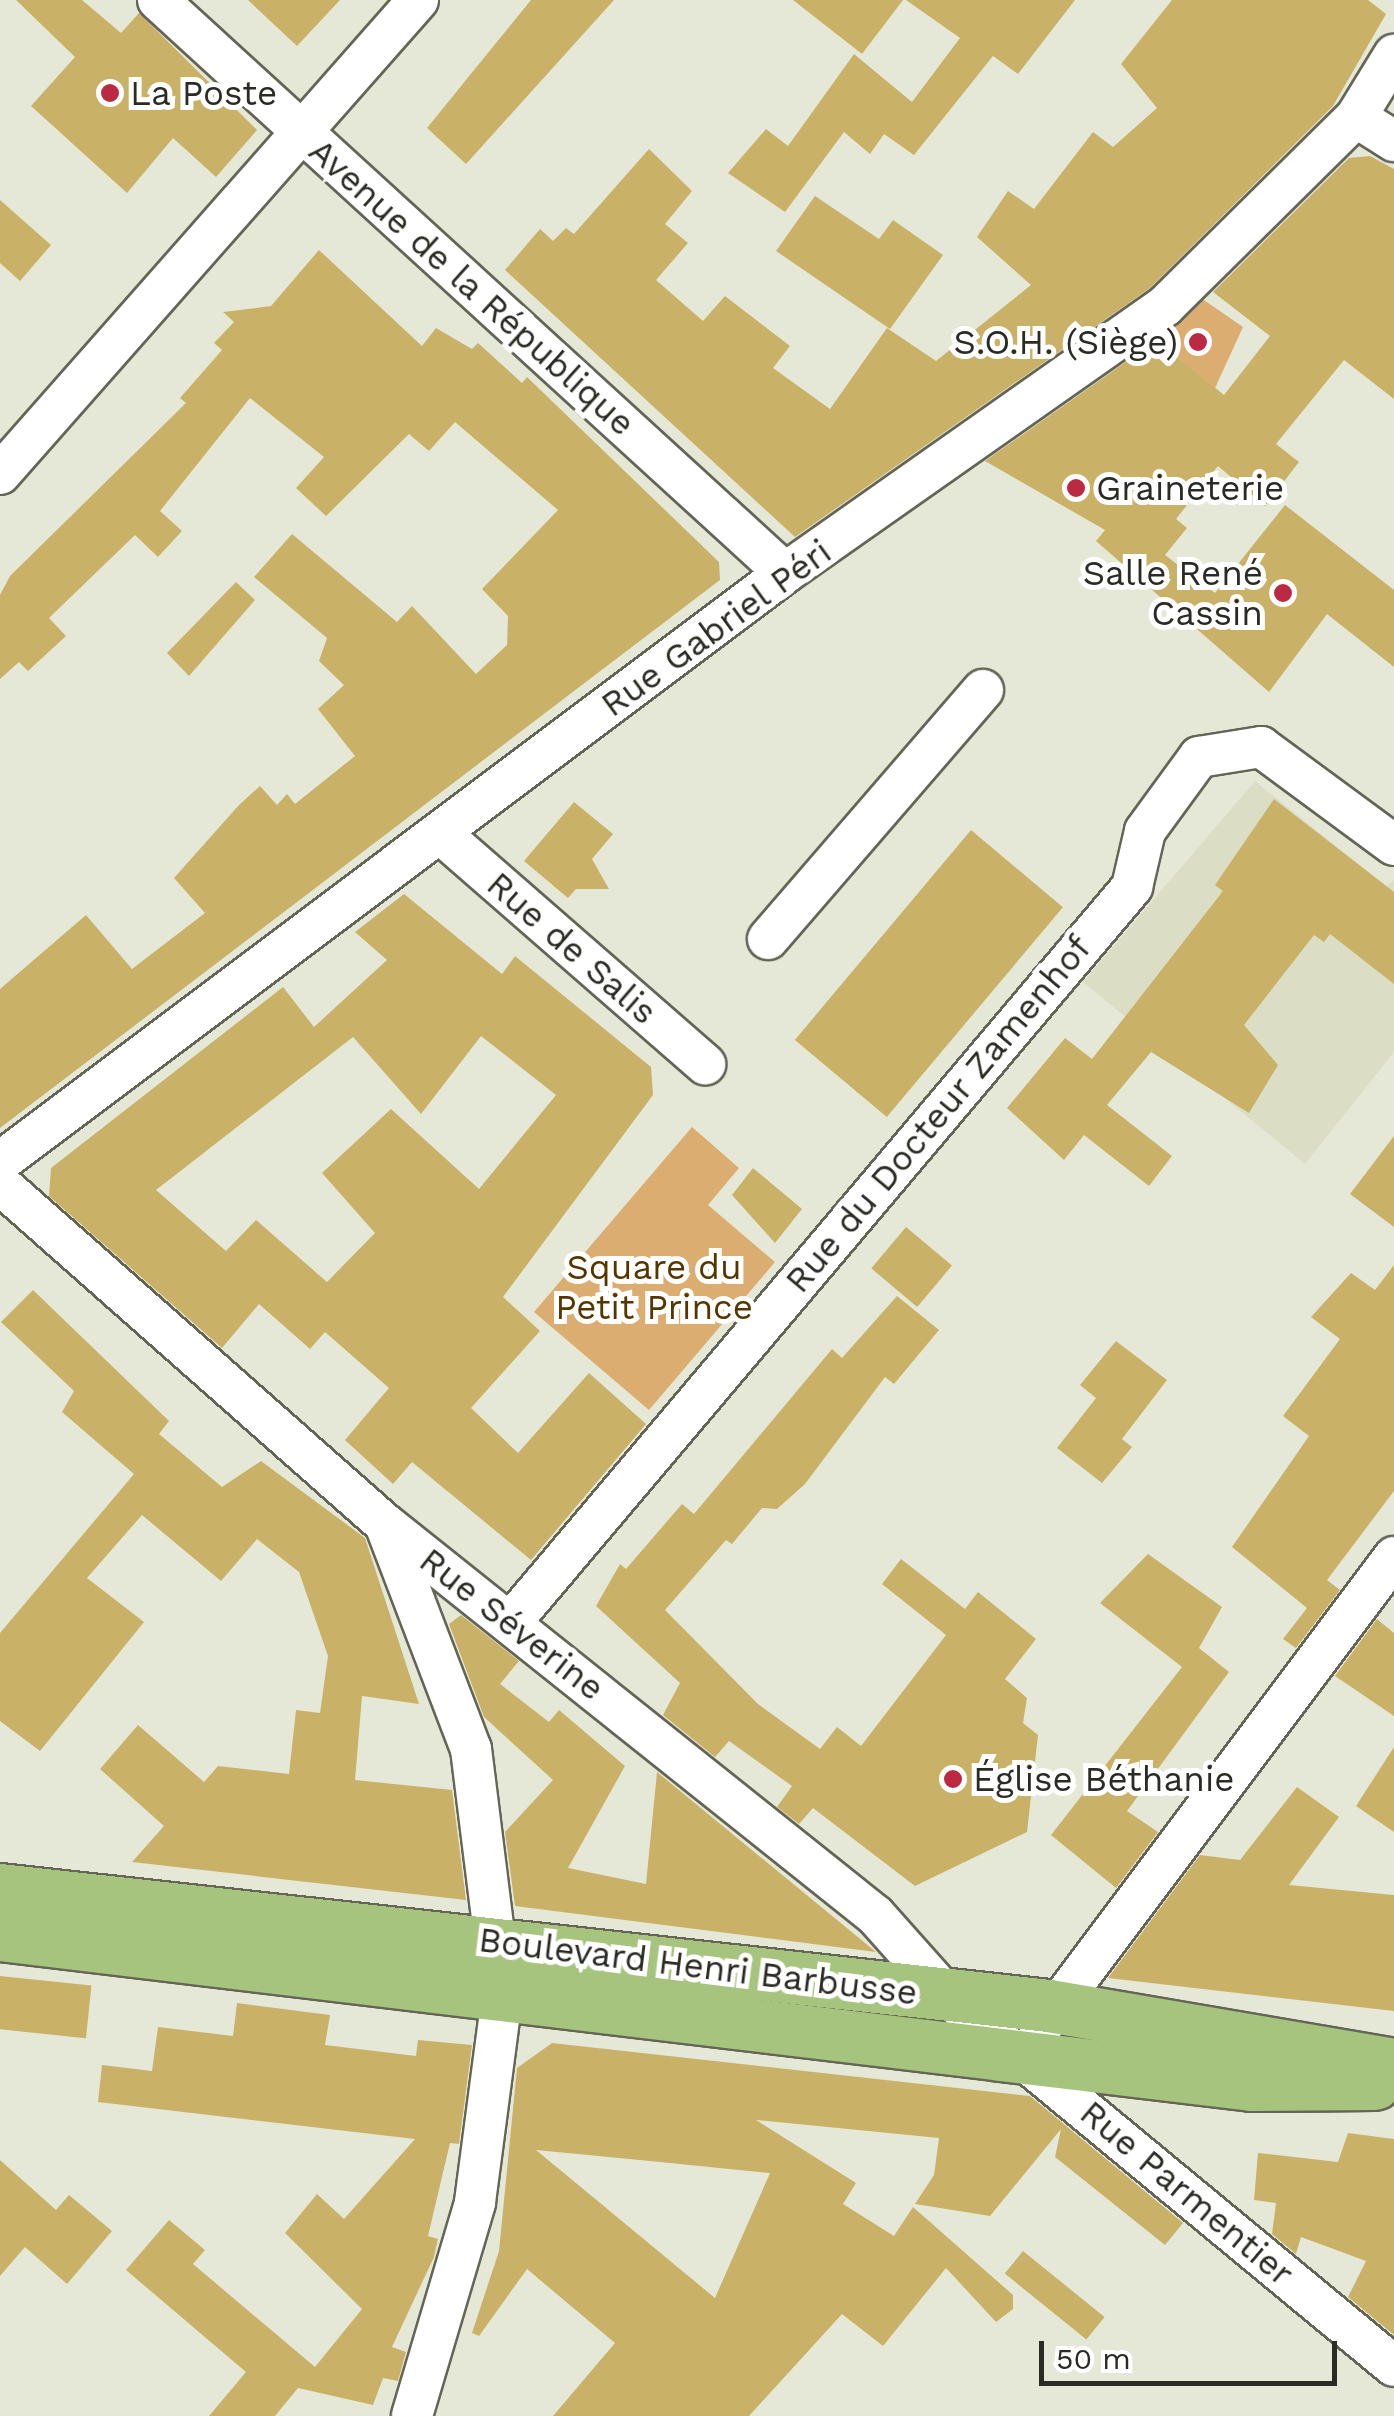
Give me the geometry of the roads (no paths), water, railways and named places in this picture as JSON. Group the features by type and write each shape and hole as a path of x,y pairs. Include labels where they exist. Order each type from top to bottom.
{"main road":[{"name":"Boulevard Henri Barbusse","path":"0,1890 497,1939 949,1998 1049,2006 1394,2065"},
{"name":"Boulevard Henri Barbusse","path":"0,1935 1252,2085 1394,2084"}],"street":[{"name":"Avenue de la République","path":"158,0 786,573"},
{"path":"0,474 418,0"},
{"name":"Rue Gabriel Péri","path":"0,1162 786,573 925,482 1165,306 1356,117 1394,55"},
{"path":"1356,117 1394,141"},
{"path":"768,939 983,690"},
{"name":"Rue du Docteur Zamenhof","path":"512,1621 1132,887 1145,831 1216,751 1261,747 1394,846"},
{"name":"Rue de Salis","path":"440,832 705,1064"},
{"name":"Rue Séverine","path":"0,1184 385,1524 512,1621 875,1915 949,1998 1028,2056"},
{"path":"385,1524 471,1749 502,1996 475,2203 412,2416"},
{"path":"1028,2056 1049,2006 1394,1557"},
{"name":"Rue Parmentier","path":"1028,2056 1232,2238 1394,2366"}],"place":[{"name":"La Poste","path":"110,93"},
{"name":"S.O.H. (Siège)","path":"1198,342"},
{"name":"Graineterie","path":"1076,488"},
{"name":"Salle René Cassin","path":"1283,593"},
{"name":"Église Béthanie","path":"953,1779"}],"park label":[{"name":"Square du Petit Prince","path":"654,1287"}]}
